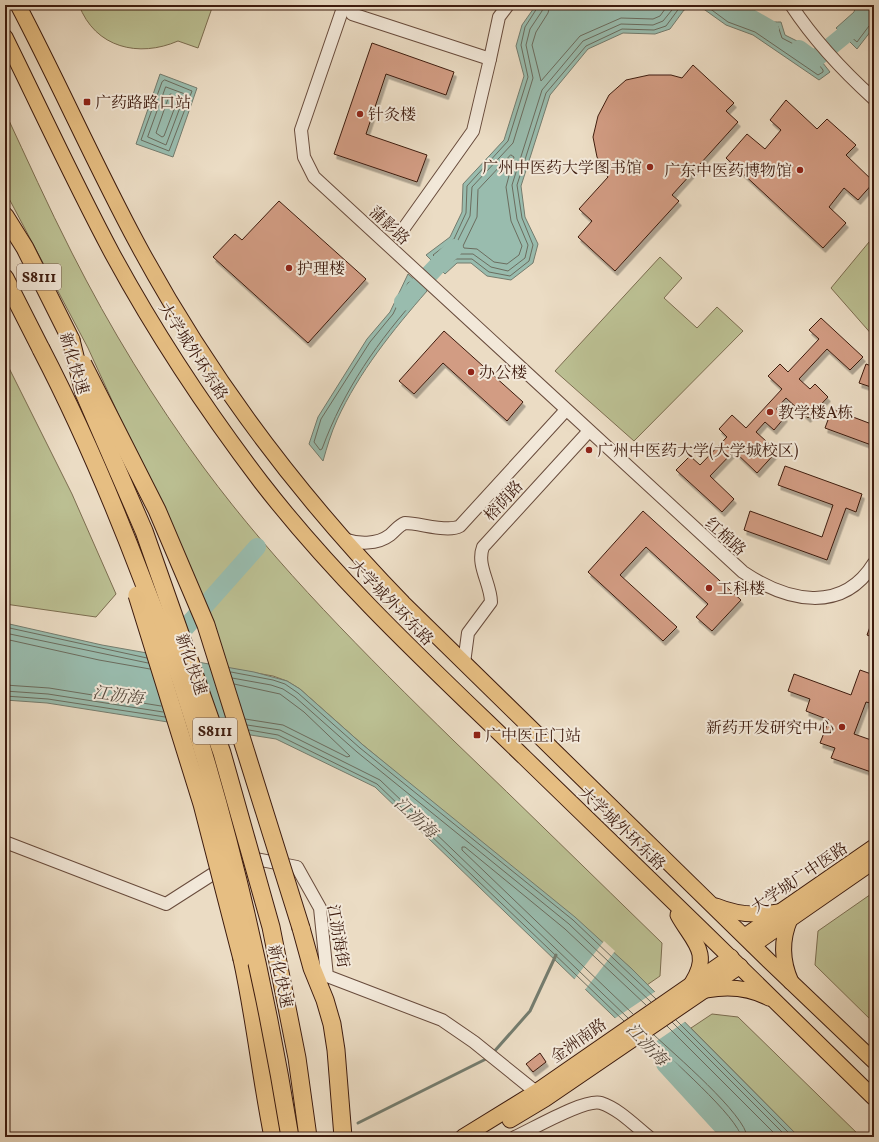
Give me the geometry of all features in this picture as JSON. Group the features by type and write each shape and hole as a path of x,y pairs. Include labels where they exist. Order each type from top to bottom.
{"highway":[{"name":"新化快速","path":"5,216 25,248 71,340 84,393 144,531 222,753 271,927 296,1051 308,1137"},
{"name":"新化快速","path":"5,278 69,403 119,518 183,685 243,894 267,1002 290,1137"},
{"path":"71,340 157,510 206,625 302,928 312,968 332,1024 336,1050 343,1137"},
{"path":"41,349 123,551 190,763 242,959 253,1009 262,1084 273,1137"}],"main road":[{"name":"大学城外环东路","path":"18,5 137,244 209,362 264,442 296,484 375,574 464,663 874,1061"},
{"name":"大学城外环东路","path":"5,37 95,219 128,280 190,382 257,477 297,526 346,581 431,667 874,1098"},
{"name":"大学城广中医路","path":"749,941 786,915 874,847"},
{"name":"大学城广中医路","path":"786,915 874,861"},
{"path":"668,897 700,949 700,965 692,991 736,988 751,991 776,1001"},
{"path":"711,903 729,910 751,914 786,915 784,947 785,964 791,982"},
{"name":"金洲南路","path":"482,1137 565,1078 735,962"},
{"name":"金洲南路","path":"464,1137 536,1092 565,1078"}],"street":[{"name":"蒲影路","path":"344,5 301,130 302,152 309,169 316,179 577,420"},
{"path":"399,235 472,131 499,17 508,5"},
{"path":"791,5 830,55 874,99"},
{"path":"352,14 490,59"},
{"name":"榕荫路","path":"344,539 361,542 377,541 389,536 405,522 426,524 444,529 460,526 566,410"},
{"name":"红棉路","path":"577,420 735,566 766,586 798,597 811,599 827,597 842,593 857,584 874,563"},
{"name":"榕荫路","path":"464,663 468,633 491,602 490,590 480,558 483,547 589,431"},
{"name":"江沥海街","path":"5,842 166,904 241,856 297,867 320,908 327,976 437,1017 474,1042 536,1092"},
{"path":"515,1137 574,1108 591,1102 600,1103 618,1111 649,1137"}],"shaded area":[{"path":"79,5 213,5 198,48 178,41 148,49 120,46 107,40 86,20"},
{"path":"5,112 63,235 117,336 150,390 204,468 232,505 292,575 355,643 662,943 660,976 647,985 632,969 363,745 300,689 287,681 273,676 217,666 132,444 88,348 5,191"},
{"path":"874,236 874,337 831,288"},
{"path":"660,257 682,278 664,298 697,328 717,307 743,331 634,441 555,371"},
{"path":"5,360 72,494 116,594 96,617 5,604"},
{"path":"874,892 874,1023 815,965 818,931"},
{"path":"712,1014 738,1017 861,1137 799,1137 691,1028"}],"water":[{"path":"536,5 696,5 684,10 670,29 655,34 623,33 588,49 550,95 521,186 525,217 538,244 533,263 511,280 487,276 471,263 457,263 445,274 426,255 450,237 462,212 463,184 504,140 524,76 516,46 522,25"},
{"path":"698,5 734,5 744,14 755,20 781,22 785,35 811,48 830,72 819,80 753,35 726,25"},
{"path":"856,5 874,5 874,27 857,49 836,28 854,12"},
{"path":"160,74 197,88 173,157 136,144"},
{"path":"408,274 427,291 389,336 366,368 346,402 335,425 323,461 309,444 318,417 367,339 390,312"},
{"path":"5,623 102,645 254,672 287,681 300,689 363,745 575,917 632,969 799,1137 734,1137 714,1113 375,787 276,739 47,703 5,700"}],"pier":[{"path":"604,941 615,951 584,991 573,981"},
{"path":"656,991 686,1021 645,1049 614,1019"}],"building":[{"name":"针灸楼","path":"372,43 454,72 446,95 386,74 366,134 427,155 417,182 334,154"},
{"name":"广州中医药大学图书馆","path":"693,65 734,103 726,111 738,122 672,195 679,201 615,271 578,237 592,221 579,209 608,177 597,157 593,137 598,116 609,95 626,80 649,75 671,75 682,78"},
{"name":"广东中医药博物馆","path":"786,100 817,129 827,119 856,145 846,155 874,182 858,200 844,188 829,207 846,223 823,248 726,158 747,134 765,149 781,130 770,120"},
{"name":"护理楼","path":"279,201 366,279 308,343 213,257 235,234 242,240"},
{"name":"教学楼A栋","path":"821,318 863,357 850,370 827,349 799,379 810,389 815,384 828,397 808,418 786,398 776,409 785,417 774,430 765,422 756,432 777,451 757,473 734,451 710,476 734,499 722,512 676,470 690,456 700,465 727,437 719,429 732,415 746,428 782,389 768,376 780,364 788,372 819,339 809,330"},
{"name":"办公楼","path":"444,331 523,402 507,421 443,363 414,394 399,381"},
{"path":"866,364 874,367 874,388 859,383"},
{"path":"832,409 874,425 874,446 825,428"},
{"path":"785,466 862,494 856,512 846,508 827,560 744,530 750,511 822,537 833,505 778,485"},
{"name":"工科楼","path":"643,511 741,600 712,631 696,617 708,604 646,547 620,575 677,627 663,641 588,572"},
{"path":"874,616 874,638 867,635"},
{"name":"新药开发研究中心","path":"860,670 874,675 874,704 866,702 854,734 874,741 874,773 831,758 835,748 820,743 829,720 806,711 810,699 788,691 794,674 851,695"},
{"path":"540,1053 546,1062 533,1072 526,1064"}],"waterway":[{"path":"728,5 770,29"},
{"path":"799,49 814,60 858,24 869,5"},
{"path":"403,302 454,248"},
{"path":"170,645 257,547"},
{"path":"492,1054 530,1011 556,955"},
{"path":"358,1123 488,1058"},
{"name":"江沥海","path":"665,1064 732,1137"}],"place":[{"name":"广药路路口站","path":"87,102"},
{"name":"针灸楼","path":"360,114"},
{"name":"广州中医药大学图书馆","path":"650,167"},
{"name":"广东中医药博物馆","path":"800,170"},
{"name":"护理楼","path":"289,268"},
{"name":"办公楼","path":"471,372"},
{"name":"教学楼A栋","path":"770,412"},
{"name":"广州中医药大学(大学城校区)","path":"589,450"},
{"name":"工科楼","path":"709,588"},
{"name":"新药开发研究中心","path":"842,727"},
{"name":"广中医正门站","path":"477,735"}]}
